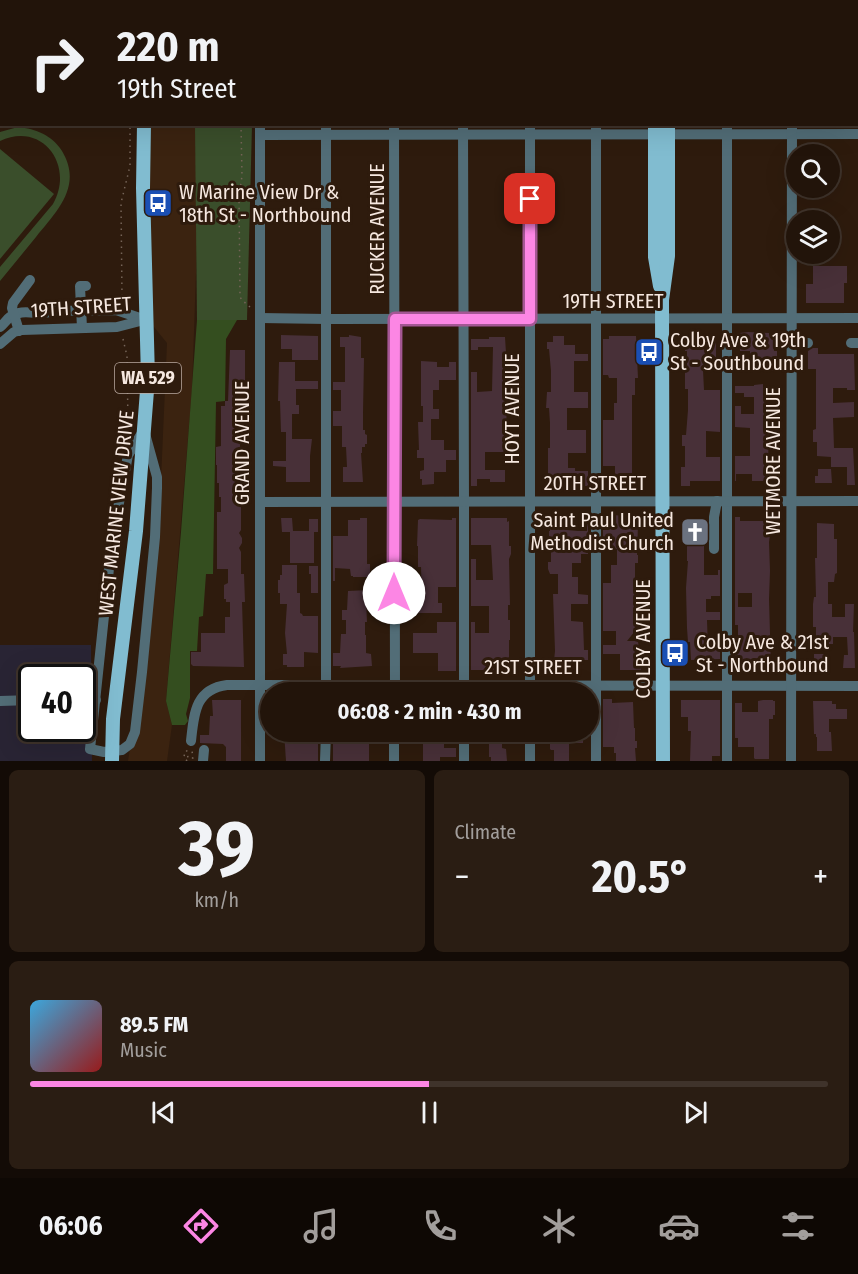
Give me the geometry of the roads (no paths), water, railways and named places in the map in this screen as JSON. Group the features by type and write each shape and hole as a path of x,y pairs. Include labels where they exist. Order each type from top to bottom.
{"main road":[{"name":"WEST MARINE VIEW DRIVE","path":"112,761 113,719 136,531 148,378 143,188 144,126"},
{"name":"COLBY AVENUE","path":"661,130 668,256 662,300 663,761"}],"street":[{"name":"RUCKER AVENUE","path":"394,129 395,682"},
{"path":"260,130 792,130 858,134"},
{"name":"GRAND AVENUE","path":"260,130 260,682"},
{"path":"326,130 326,682"},
{"path":"463,130 464,682"},
{"name":"HOYT AVENUE","path":"530,130 530,682"},
{"path":"596,130 596,682"},
{"path":"727,130 728,366 722,501 727,761"},
{"name":"WETMORE AVENUE","path":"791,761 792,130"},
{"path":"19,330 13,303 30,280"},
{"path":"80,286 82,328"},
{"name":"19TH STREET","path":"0,327 18,305 48,307 54,311 116,310 146,320"},
{"name":"19TH STREET","path":"0,318 13,311"},
{"name":"19TH STREET","path":"260,312 327,319 858,318"},
{"name":"19TH STREET","path":"0,344 19,330 117,327 146,320"},
{"path":"791,344 808,343"},
{"path":"728,366 740,366"},
{"path":"96,700 112,540 129,455 144,430"},
{"path":"90,749 104,752 122,750 130,744 135,732 157,488 157,477 144,430"},
{"path":"714,549 714,517 722,501"},
{"name":"20TH STREET","path":"260,502 858,501"},
{"name":"21ST STREET","path":"191,741 196,706 210,690 227,685 260,685"},
{"name":"21ST STREET","path":"599,685 858,686"},
{"path":"0,700 18,700"},
{"path":"89,761 91,742"},
{"name":"GRAND AVENUE","path":"260,742 260,761"},
{"path":"326,742 326,761"},
{"path":"394,742 394,761"},
{"path":"464,742 464,761"},
{"path":"530,742 530,761"},
{"path":"596,742 596,761"}],"place":[{"name":"W Marine View Dr & 18th St - Northbound","path":"158,203"},
{"name":"Colby Ave & 19th St - Southbound","path":"649,352"},
{"name":"Saint Paul United Methodist Church","path":"695,532"},
{"name":"Colby Ave & 21st St - Northbound","path":"675,653"}]}
